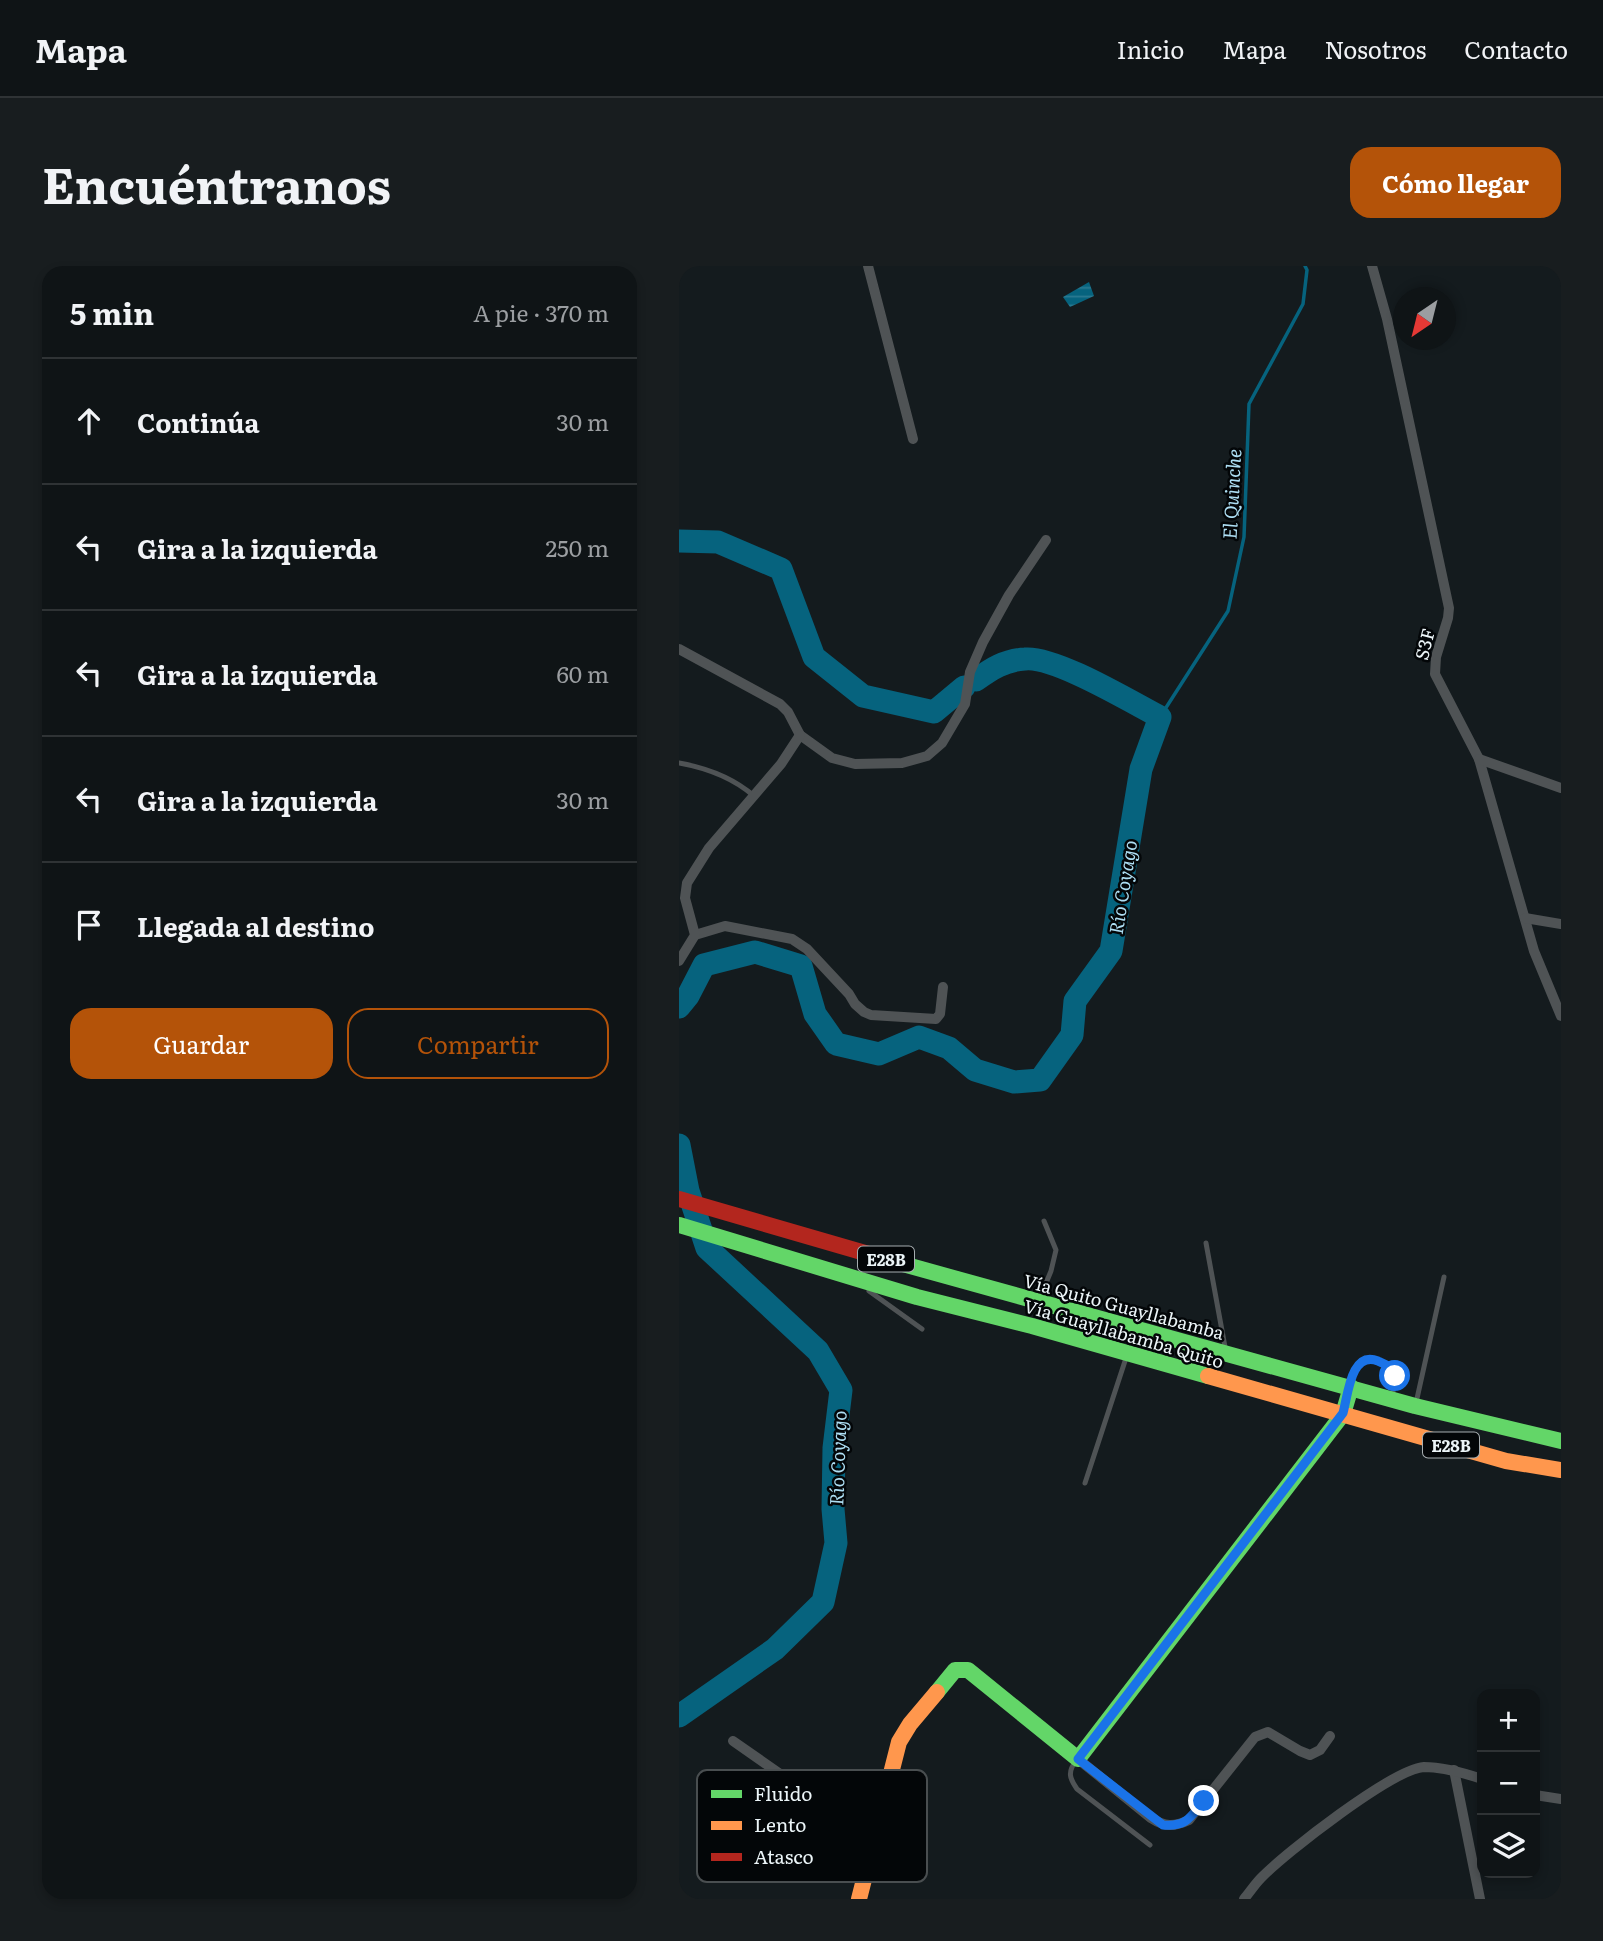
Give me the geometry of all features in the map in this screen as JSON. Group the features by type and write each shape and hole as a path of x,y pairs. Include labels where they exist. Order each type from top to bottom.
{"main road":[{"name":"Vía Quito Guayllabamba","path":"679,1199 1038,1303 1415,1406 1561,1441"},
{"name":"Vía Guayllabamba Quito","path":"679,1225 916,1297 1032,1326 1506,1461 1561,1470"},
{"path":"892,1770 899,1742 910,1724 955,1670 968,1670 1078,1759 1343,1413 1351,1388"},
{"path":"859,1899 863,1882"}],"street":[{"path":"868,266 913,439"},
{"name":"S3F","path":"1372,266 1387,318 1448,608 1447,625 1436,657 1435,674 1479,759 1534,951 1561,1016"},
{"path":"679,649 780,705 788,712 800,735 832,758 855,764 902,763 927,756 942,743 965,704 969,672 983,642 1009,595 1046,540"},
{"path":"695,934 685,898 687,883 709,848 782,764 800,735"},
{"path":"1479,759 1561,788"},
{"path":"1525,918 1561,924"},
{"path":"679,961 695,934 725,926 792,939 807,949 863,1012 936,1018 940,1014 943,987"},
{"path":"1078,1759 1151,1818 1163,1825 1176,1826 1189,1820 1255,1737 1262,1732 1268,1732 1310,1755 1320,1750 1330,1736"},
{"path":"733,1741 774,1770"},
{"path":"1244,1899 1259,1879 1285,1855 1393,1778 1422,1767 1454,1770 1477,1777"},
{"path":"1454,1770 1480,1899"},
{"path":"1540,1796 1561,1799"}],"lane":[{"path":"679,763 713,771 742,785 754,796"},
{"path":"1032,1326 1056,1250 1044,1221"},
{"path":"1206,1242 1222,1339 1227,1354"},
{"path":"847,1275 922,1329"},
{"path":"1415,1406 1444,1277"},
{"path":"1085,1483 1127,1355"},
{"path":"1351,1388 1356,1366 1365,1359 1372,1359 1388,1365 1393,1371 1393,1399"},
{"path":"1078,1759 1070,1772 1071,1780 1077,1789 1150,1845"}],"water":[{"path":"1089,282 1094,296 1070,307 1063,297"}],"waterway":[{"name":"El Quinche","path":"1160,717 1228,611 1244,537 1249,404 1303,304 1307,270 1305,266"},
{"name":"Río Coyago","path":"679,541 718,542 781,569 814,657 863,696 934,712 964,687"},
{"name":"Río Coyago","path":"679,1007 688,996 704,965 755,952 801,966 815,1014 836,1044 879,1054 919,1037 949,1048 975,1070 1014,1082 1040,1080 1072,1035 1075,1001 1111,951 1141,769 1160,717 1093,681 1038,660 1025,659 1005,663 976,680"},
{"name":"Río Coyago","path":"679,1145 688,1191 707,1248 818,1351 841,1390 834,1448 833,1509 836,1543 823,1602 775,1649 679,1716"}],"traffic: fast":[{"path":"679,1225 917,1297 1032,1326 1208,1376"},
{"path":"903,1264 1415,1406 1561,1441"},
{"path":"937,1692 955,1670 968,1670 1078,1759 1343,1414 1351,1387"}],"traffic: slow":[{"path":"1208,1376 1506,1461 1561,1470"},
{"path":"892,1770 899,1742 910,1724 937,1692"},
{"path":"859,1899 863,1882"}],"traffic: jam":[{"path":"679,1199 903,1264"}],"route":[{"path":"1204,1801 1189,1820 1176,1826 1163,1825 1078,1759 1343,1413 1356,1366 1365,1359 1372,1359 1388,1365 1395,1376"}]}
